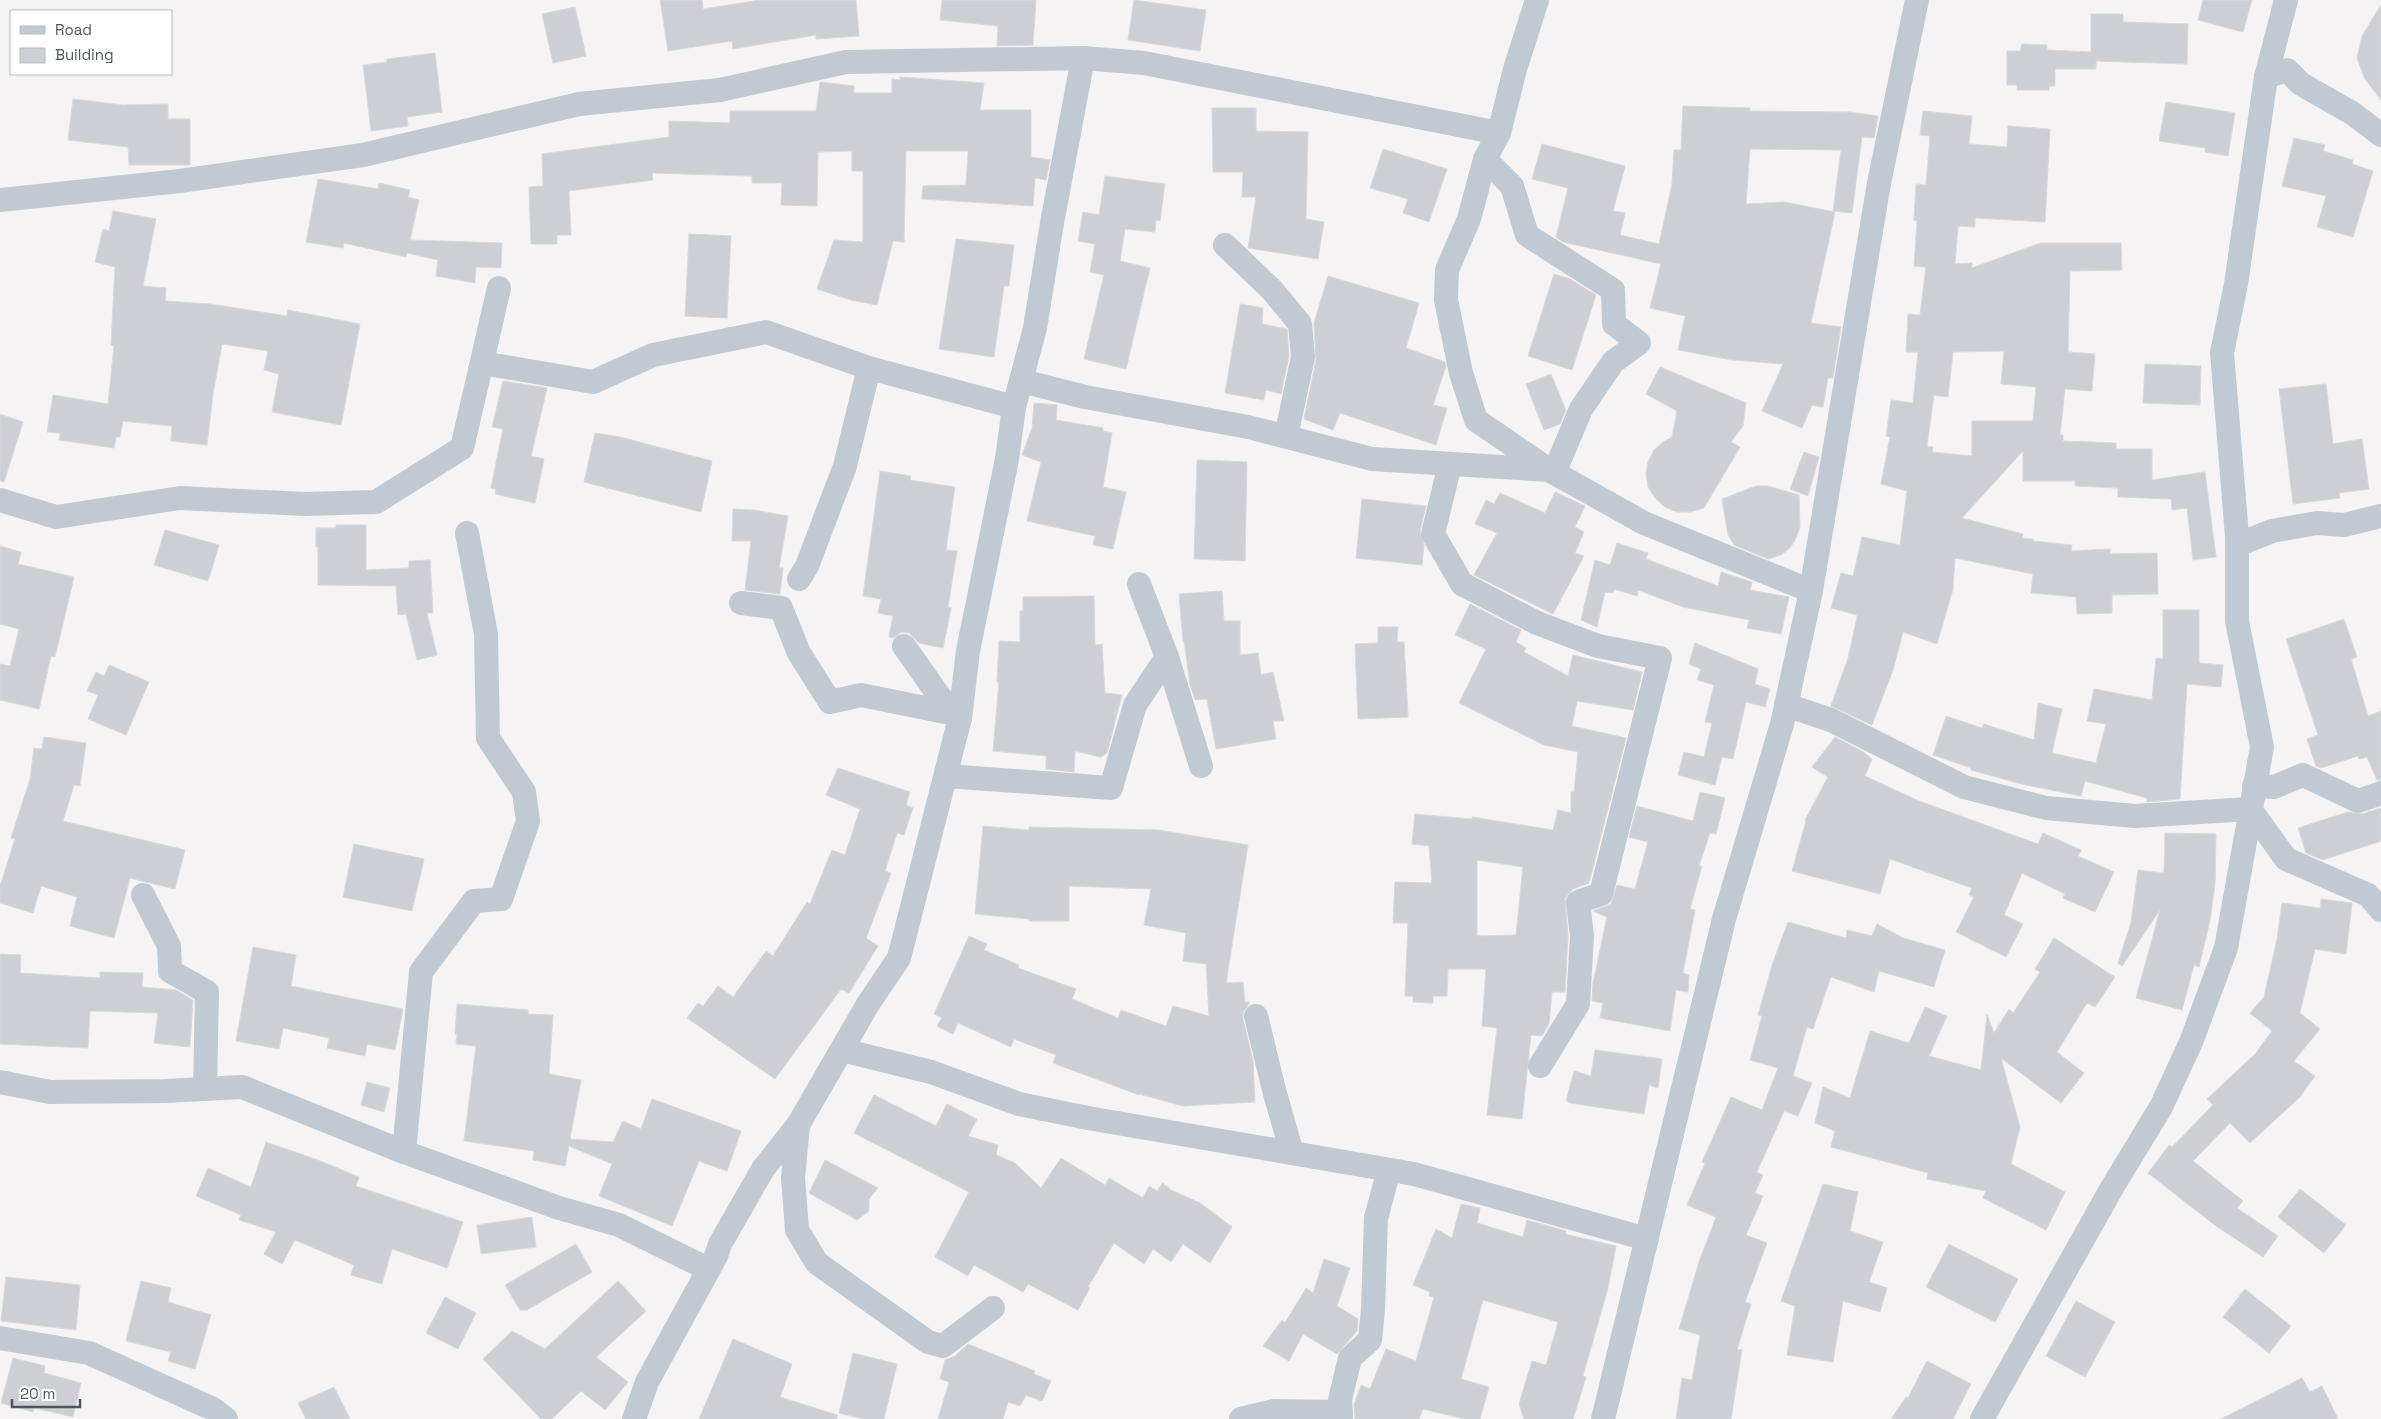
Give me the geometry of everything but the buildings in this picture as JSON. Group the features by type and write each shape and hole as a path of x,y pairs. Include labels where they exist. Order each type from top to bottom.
{"street":[{"path":"1537,0 1515,69 1499,133 1485,159 1469,220 1447,270 1446,300 1461,373 1476,420 1552,471 1644,523 1811,591"},
{"path":"1603,1419 1724,919 1786,705 1811,591 1879,183 1917,0"},
{"path":"1982,1419 2113,1186 2161,1107 2191,1042 2226,948 2262,747 2237,621 2237,545 2222,353 2236,284 2266,77 2286,0"},
{"path":"0,200 180,181 363,155 579,104 720,90 846,62 1083,58 1144,63 1499,133"},
{"path":"634,1419 647,1382 762,1169 798,1125 868,1004 899,958 946,776 956,714 1006,459 1014,407 1036,328 1052,223 1083,58"},
{"path":"2266,77 2287,70 2301,84 2352,113 2381,135"},
{"path":"1485,159 1512,186 1527,235 1612,290 1614,324 1639,343 1613,362 1581,409 1552,471"},
{"path":"1225,246 1272,290 1300,324 1303,357 1286,436"},
{"path":"0,500 56,517 180,498 305,504 376,502 462,448 499,288"},
{"path":"482,363 593,382 653,355 766,332 869,368 1014,407"},
{"path":"799,579 807,566 845,466 869,368"},
{"path":"1022,380 1085,397 1248,427 1372,459 1552,471"},
{"path":"1450,464 1433,534 1462,584 1537,624 1598,646 1660,658 1601,894 1578,902 1582,936 1578,1004 1540,1066"},
{"path":"2237,545 2272,531 2317,523 2344,525 2381,516"},
{"path":"404,1152 421,972 474,901 502,899 528,821 524,792 488,738 486,634 467,533"},
{"path":"1139,584 1166,657 1201,766"},
{"path":"741,603 781,608 799,653 830,702 861,694 956,714"},
{"path":"904,646 956,714"},
{"path":"946,776 1111,788 1135,705 1166,657"},
{"path":"1786,705 1831,720 1964,787 2046,808 2135,816 2252,797 2303,775 2358,801 2381,793"},
{"path":"2252,797 2286,859 2368,895 2381,910"},
{"path":"143,896 169,946 170,971 207,992 205,1089"},
{"path":"1256,1016 1292,1153"},
{"path":"842,1050 931,1072 1019,1104 1088,1118 1414,1174 1648,1239"},
{"path":"0,1082 50,1092 242,1087 404,1152 559,1208 619,1225 708,1269"},
{"path":"798,1125 793,1178 798,1230 818,1263 928,1342 943,1346 993,1308"},
{"path":"1241,1419 1274,1411 1341,1415 1340,1400 1350,1358 1370,1340 1373,1310 1376,1218 1389,1170"},
{"path":"0,1338 89,1353 213,1409 226,1419"}]}
